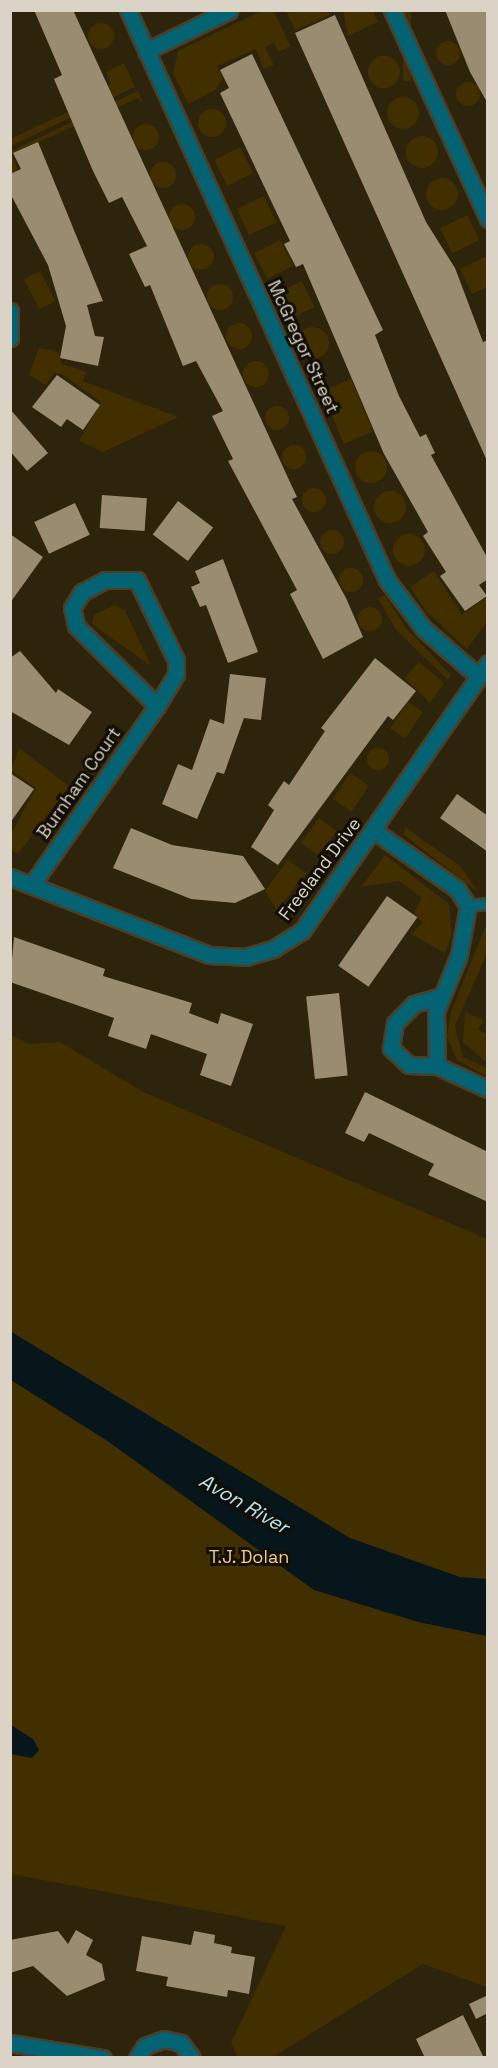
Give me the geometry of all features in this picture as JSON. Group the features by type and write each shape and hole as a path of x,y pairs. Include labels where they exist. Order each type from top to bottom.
{"street":[{"name":"McGregor Street","path":"128,10 387,580 424,629 478,676"},
{"path":"146,51 230,10"},
{"path":"392,10 488,219"},
{"path":"10,311 10,338"},
{"name":"Burnham Court","path":"33,883 157,706 176,674 176,660 136,580 105,580 82,592 72,608 75,626 157,706"},
{"name":"Freeland Drive","path":"10,877 33,883 209,955 245,957 273,949 302,931 488,663"},
{"path":"373,830 457,889 468,906 459,955 436,1011 437,1066"},
{"path":"442,996 414,1004 396,1023 391,1048 409,1065 437,1066 488,1089"},
{"path":"137,2058 145,2046 164,2039 181,2043 192,2058"},
{"path":"10,2043 103,2058"}],"lane":[{"path":"468,906 488,904"}],"green space":[{"path":"263,10 274,11 290,46 279,52 274,43 265,47 274,65 264,69 256,49 217,66 223,79 215,90 188,104 173,73 178,51"},
{"path":"286,11 329,11 330,15 295,30"},
{"path":"343,11 373,11 378,22 348,36"},
{"path":"403,11 411,11 411,81 403,81"},
{"path":"101,23 110,27 114,36 110,45 101,49 92,45 88,36 92,27"},
{"path":"448,41 453,42 459,48 459,58 453,64 448,65 443,64 437,58 436,53 437,48 443,42"},
{"path":"384,56 395,61 400,72 395,83 384,88 373,83 368,72 373,61"},
{"path":"124,63 135,87 11,146 10,139 87,103 86,97 111,84 106,72"},
{"path":"468,82 473,83 479,89 479,99 473,105 468,106 463,105 457,99 456,94 457,89 463,83"},
{"path":"138,91 144,104 138,98 11,154 11,151"},
{"path":"403,97 414,102 419,113 414,124 403,129 392,124 387,113 392,102"},
{"path":"212,109 222,113 226,123 222,133 212,137 202,133 198,123 202,113"},
{"path":"146,124 155,128 159,137 155,146 146,150 137,146 133,137 137,128"},
{"path":"422,136 433,141 438,152 433,163 422,168 411,163 406,152 411,141"},
{"path":"240,147 253,173 227,186 214,160"},
{"path":"11,154 18,169 11,173"},
{"path":"163,162 172,166 176,175 172,184 163,188 154,184 150,175 154,166"},
{"path":"442,178 453,183 458,194 453,205 442,210 431,205 426,194 431,183"},
{"path":"264,196 276,222 249,235 237,209"},
{"path":"182,204 191,208 195,217 191,226 182,230 173,226 169,217 173,208"},
{"path":"467,215 479,240 452,253 440,228"},
{"path":"280,240 293,266 267,279 254,253"},
{"path":"201,244 210,248 214,257 210,266 201,270 192,266 188,257 192,248"},
{"path":"487,256 487,287 472,294 460,269"},
{"path":"40,271 55,301 39,309 24,279"},
{"path":"302,281 314,307 288,320 276,293"},
{"path":"220,284 229,288 233,297 229,306 220,310 211,306 207,297 211,288"},
{"path":"239,323 248,327 252,336 248,345 239,349 230,345 226,336 230,327"},
{"path":"313,327 325,331 329,343 325,355 313,359 301,355 297,343 301,331"},
{"path":"39,348 58,352 62,364 86,372 83,381 178,417 103,452 79,441 101,402 62,374 54,373 46,385 29,375"},
{"path":"256,361 265,365 269,374 265,383 256,387 247,383 243,374 247,365"},
{"path":"351,379 373,431 344,444 322,392"},
{"path":"277,406 286,409 289,418 286,427 277,430 268,427 265,418 268,409"},
{"path":"294,445 303,448 306,457 303,466 294,469 285,466 282,457 285,448"},
{"path":"371,451 383,455 387,467 383,479 371,483 359,479 355,467 359,455"},
{"path":"314,488 323,491 326,500 323,509 314,512 305,509 302,500 305,491"},
{"path":"390,491 402,495 406,507 402,519 390,523 378,519 374,507 378,495"},
{"path":"332,530 341,533 344,542 341,551 332,554 323,551 320,542 323,533"},
{"path":"409,534 421,538 425,550 421,562 409,566 397,562 393,550 397,538"},
{"path":"351,568 360,571 363,580 360,589 351,592 342,589 339,580 342,571"},
{"path":"434,571 462,615 487,597 487,622 467,649 426,611 410,587"},
{"path":"385,595 406,628 451,675 448,680 396,630 378,598"},
{"path":"115,605 125,610 151,666 92,624 94,615"},
{"path":"370,607 379,610 382,619 379,628 370,631 361,628 358,619 361,610"},
{"path":"419,662 444,683 430,703 405,678"},
{"path":"408,702 423,712 405,739 390,729"},
{"path":"19,748 69,786 18,854 11,850 11,834 36,788 11,770"},
{"path":"374,748 382,748 389,755 389,763 382,770 374,770 367,763 367,755"},
{"path":"350,773 369,786 352,812 333,799"},
{"path":"319,818 337,831 319,856 301,843"},
{"path":"405,827 460,866 479,893 404,835"},
{"path":"385,855 449,904 452,933 445,953 411,934 423,923 414,913 422,898 399,881 361,887"},
{"path":"288,860 306,873 277,910 265,891"},
{"path":"487,923 487,953 455,1026 463,1057 487,1068 487,1077 457,1060 447,1037 451,1012"},
{"path":"465,1012 483,1020 478,1030 487,1034 487,1063 463,1042"},
{"name":"T.J. Dolan","path":"11,1035 30,1044 60,1042 143,1092 487,1239 487,1987 423,1964 273,2057 238,2057 231,2043 286,1926 11,1874"}],"water":[{"name":"Avon River","path":"10,1331 350,1538 460,1577 487,1579 487,1636 418,1622 314,1590 109,1442 11,1380"},
{"path":"11,1725 33,1739 39,1750 32,1758 11,1754"}],"building":[{"path":"34,10 73,10 297,497 292,499 346,598 363,637 323,659 290,594 297,590 228,461 233,459 212,416 223,411 196,361 183,366 150,285 145,287 129,254 147,246 122,197 109,203 93,171 54,79 62,75"},
{"path":"445,10 488,10 488,104 470,72"},
{"path":"335,15 426,222 455,268 483,342 488,340 488,463 295,33"},
{"path":"252,54 383,330 375,335 399,396 420,437 426,434 435,453 431,455 488,559 488,579 479,585 487,596 465,611 440,576 446,572 423,536 428,532 384,454 303,264 296,267 284,244 290,241 220,93 229,88 220,70"},
{"path":"38,142 103,301 87,305 95,336 104,337 98,366 60,358 66,326 48,265 10,193 10,174 21,169 13,153"},
{"path":"57,375 100,405 83,430 67,419 61,427 32,407"},
{"path":"10,409 48,453 27,471 10,451"},
{"path":"102,495 147,498 145,531 100,528"},
{"path":"178,501 213,527 188,561 153,535"},
{"path":"75,503 90,535 49,554 34,522"},
{"path":"10,534 43,557 10,603"},
{"path":"223,559 258,652 228,663 206,605 200,607 191,587 200,583 195,571"},
{"path":"20,651 56,693 58,689 92,712 69,745 10,711 10,658"},
{"path":"375,658 416,691 393,720 388,716 278,865 251,847 274,810 268,805 284,781 289,785 325,731 321,728"},
{"path":"230,674 266,678 261,720 244,718 224,774 217,772 197,819 162,804 178,764 192,770 210,719 224,724"},
{"path":"10,773 34,789 10,823"},
{"path":"457,794 488,816 488,852 440,818"},
{"path":"131,828 172,845 243,856 265,889 235,903 191,899 113,868"},
{"path":"387,896 417,917 369,987 338,966"},
{"path":"14,937 105,969 103,976 192,1003 189,1013 218,1024 221,1013 253,1024 231,1086 200,1075 207,1054 151,1034 146,1049 108,1036 114,1018 10,982"},
{"path":"339,993 348,1076 315,1079 306,996"},
{"path":"365,1092 488,1152 488,1202 428,1175 434,1164 369,1133 364,1142 345,1133"},
{"path":"76,1930 93,1940 86,1955 102,1964 105,1980 67,1996 33,1966 10,1973 10,1940 58,1931 68,1944"},
{"path":"194,1931 215,1935 214,1943 232,1947 231,1953 255,1957 249,1994 228,1990 227,1997 166,1986 168,1977 136,1971 142,1936 191,1945"},
{"path":"488,1995 488,2013 476,2019 469,2004"},
{"path":"463,2015 484,2058 425,2058 416,2039"}]}
